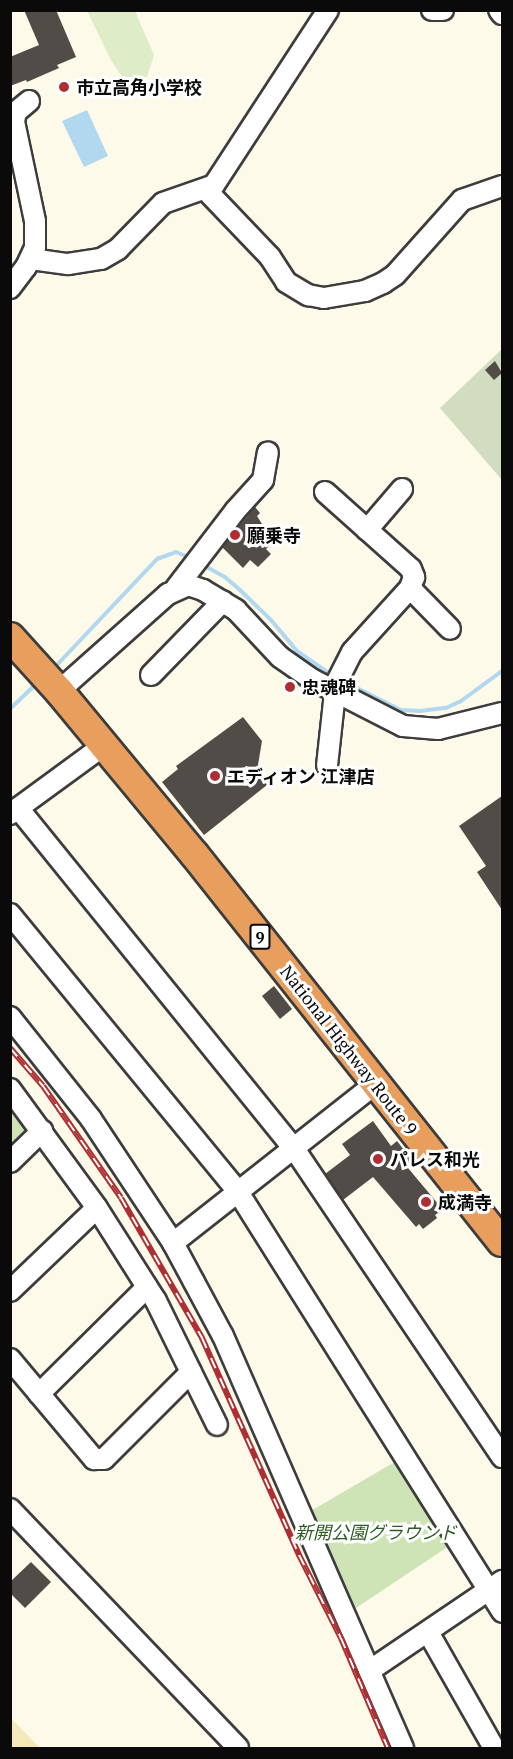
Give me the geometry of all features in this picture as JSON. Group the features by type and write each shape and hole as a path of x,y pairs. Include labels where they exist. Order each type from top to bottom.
{"highway":[{"name":"National Highway Route 9","path":"10,637 59,691 194,854 502,1242"}],"street":[{"path":"31,259 68,264 101,259 118,249 163,203 205,189 219,180 328,10"},
{"path":"432,10 443,10"},
{"path":"499,10 502,14"},
{"path":"10,288 31,259 35,248 35,220 14,121 16,112 29,102"},
{"path":"205,189 270,257 286,282 308,295 324,298 365,291 395,276 462,200 502,186"},
{"path":"59,691 176,588 235,511 263,480 268,452"},
{"path":"367,530 402,489"},
{"path":"325,492 411,569 414,577 410,588 352,652 336,683 336,701 331,715 327,766"},
{"path":"176,588 192,586 223,601 243,617 280,657 313,680 336,683 402,726 438,729 502,713"},
{"path":"410,588 450,629"},
{"path":"151,675 223,601"},
{"path":"103,746 14,811 293,1147 502,1457"},
{"path":"10,914 238,1192 495,1586 502,1612"},
{"path":"10,1017 91,1119 173,1243 223,1336 403,1749"},
{"path":"173,1243 375,1084"},
{"path":"10,1089 97,1208 147,1287 217,1425"},
{"path":"10,1162 42,1131"},
{"path":"10,1291 97,1208"},
{"path":"39,1394 147,1287"},
{"path":"10,1359 94,1459 104,1459 191,1372"},
{"path":"10,1509 238,1749"},
{"path":"369,1671 495,1586"},
{"path":"428,1632 494,1749"}],"green space":[{"path":"87,11 135,11 154,55 147,77 130,81 122,77"},
{"path":"502,349 502,480 440,408"},
{"path":"10,1099 27,1128 11,1145 10,1145"},
{"name":"新開公園グラウンド","path":"398,1460 452,1544 353,1610 309,1512"}],"sand":[{"path":"11,1718 40,1748 11,1748"}],"water":[{"path":"87,110 108,156 84,167 62,121"}],"building":[{"path":"24,10 56,10 76,57 57,65 59,68 27,82 26,80 10,86 10,57 39,45"},
{"path":"495,361 502,373 494,380 485,370"},
{"name":"願乗寺","path":"255,507 260,513 257,516 262,524 277,539 266,549 271,554 258,567 250,560 243,568 222,547"},
{"name":"エディオン 江津店","path":"243,717 262,741 257,771 267,785 204,835 162,782 178,769 176,766"},
{"path":"502,796 502,910 477,872 486,866 459,826"},
{"path":"274,986 292,1009 280,1019 262,996"},
{"name":"パレス和光","path":"373,1121 391,1146 397,1141 414,1163 408,1168 439,1205 435,1208 438,1213 435,1215 437,1218 423,1229 419,1224 416,1227 373,1177 343,1200 325,1174 350,1155 342,1144"},
{"path":"31,1562 51,1582 25,1608 10,1593 10,1582"}],"waterway":[{"path":"55,667 157,559 176,552 191,558"},
{"path":"203,565 225,577 271,620 297,651 333,676"},
{"path":"345,682 401,710 420,711 446,708 461,701 502,671"},
{"path":"10,709 33,687"}],"railway":[{"path":"10,1048 43,1086 121,1198 202,1338 299,1555 341,1638 388,1748"}],"place":[{"name":"市立高角小学校","path":"64,87"},
{"name":"願乗寺","path":"235,535"},
{"name":"忠魂碑","path":"290,687"},
{"name":"エディオン 江津店","path":"215,776"},
{"name":"パレス和光","path":"378,1159"},
{"name":"成満寺","path":"426,1202"}]}
